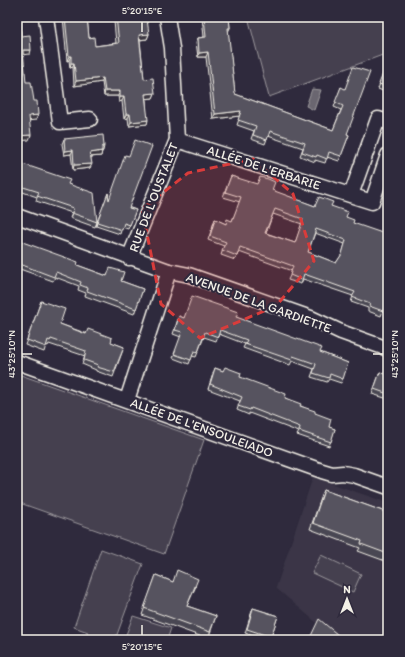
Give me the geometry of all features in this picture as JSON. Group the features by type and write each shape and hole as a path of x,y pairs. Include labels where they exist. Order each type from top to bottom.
{"street":[{"path":"46,17 60,122 90,119"},
{"name":"RUE DE L'OUSTALET","path":"129,258 177,140 172,48 167,17"},
{"path":"351,195 378,119 388,122"},
{"name":"ALLÉE DE L'ERBARIE","path":"177,140 372,202 388,155"},
{"name":"AVENUE DE LA GARDIETTE","path":"17,216 129,258 169,271 189,275 289,310 341,332 388,349"},
{"path":"127,400 169,271"},
{"name":"ALLÉE DE L'ENSOULEIADO","path":"17,362 332,474 343,473 354,475 388,487"}],"highlighted area":[{"path":"253,159 293,194 314,261 276,306 200,338 161,304 142,209 188,173"}],"shaded area":[{"path":"248,17 388,17 388,53 269,97"},
{"path":"312,89 321,90 314,110 306,106"},
{"path":"18,374 204,440 164,554 17,502"},
{"path":"313,477 388,503 388,640 337,640 276,588"},
{"path":"101,549 143,564 115,640 85,640 88,632 74,627"},
{"path":"321,555 361,574 353,592 312,573"},
{"path":"133,616 171,628 167,640 124,640"}],"building":[{"path":"17,17 20,17 21,36 30,35 31,50 23,50 26,82 31,82 34,101 37,101 38,115 29,116 31,135 17,136"},
{"path":"65,17 87,17 89,38 94,37 95,46 119,43 116,17 142,17 143,20 147,19 149,34 139,35 144,79 153,78 155,93 145,94 148,120 131,122 130,114 126,114 124,97 120,97 120,91 105,91 103,78 76,81 74,63 71,63 71,56 69,56"},
{"path":"204,17 229,17 230,28 228,28 235,94 333,130 343,106 335,102 341,87 345,89 353,67 370,72 347,134 349,135 341,156 329,152 327,159 317,155 316,157 302,152 305,143 270,131 267,140 253,135 256,126 238,120 241,111 215,114 208,52 199,53 198,38 206,37"},
{"path":"388,63 388,87 379,84"},
{"path":"103,135 104,146 102,147 102,151 90,153 92,164 74,165 73,150 65,151 64,139"},
{"path":"135,140 152,146 129,208 136,210 130,225 124,223 122,230 97,222 108,193 109,200 125,155 129,156"},
{"path":"17,162 70,180 68,184 94,193 97,222 72,213 73,208 37,196 39,192 17,185"},
{"path":"231,176 257,184 260,177 268,179 275,182 272,190 315,206 319,197 333,202 331,206 348,212 346,217 354,220 353,223 388,235 388,275 386,280 388,281 388,308 385,307 383,311 369,306 370,304 352,297 355,292 304,274 302,280 290,275 293,266 240,247 237,256 222,250 226,242 210,236 215,219 226,224 227,219 232,221 241,197 225,192","holes":["275,209 303,219 295,243 265,233","316,229 346,240 342,254 336,263 308,252"]},
{"path":"17,240 78,262 77,265 107,276 110,268 124,272 121,281 143,289 136,309 87,291 88,288 80,285 81,282 56,272 54,277 17,263"},
{"path":"192,296 238,312 236,317 322,348 320,352 348,363 343,379 330,374 329,378 313,373 316,364 293,356 292,360 245,344 247,340 220,330 218,337 205,332 198,352 194,351 191,360 174,354 182,332 175,330 179,316 184,318"},
{"path":"41,301 65,309 60,324 86,334 88,329 112,338 111,342 124,347 114,372 97,367 98,365 84,360 86,351 51,339 50,341 48,340 46,347 27,340"},
{"path":"225,367 241,373 240,377 286,394 285,398 331,419 329,427 335,429 331,442 299,431 300,427 251,408 250,410 238,406 242,397 210,384 215,368 223,371"},
{"path":"380,372 388,375 388,394 374,389"},
{"path":"324,490 388,513 388,554 361,544 362,541 313,523"},
{"path":"177,570 198,579 187,606 216,616 210,632 144,608 156,575 173,582"},
{"path":"253,608 278,616 271,637 247,629"},
{"path":"319,619 344,640 309,640"}]}
